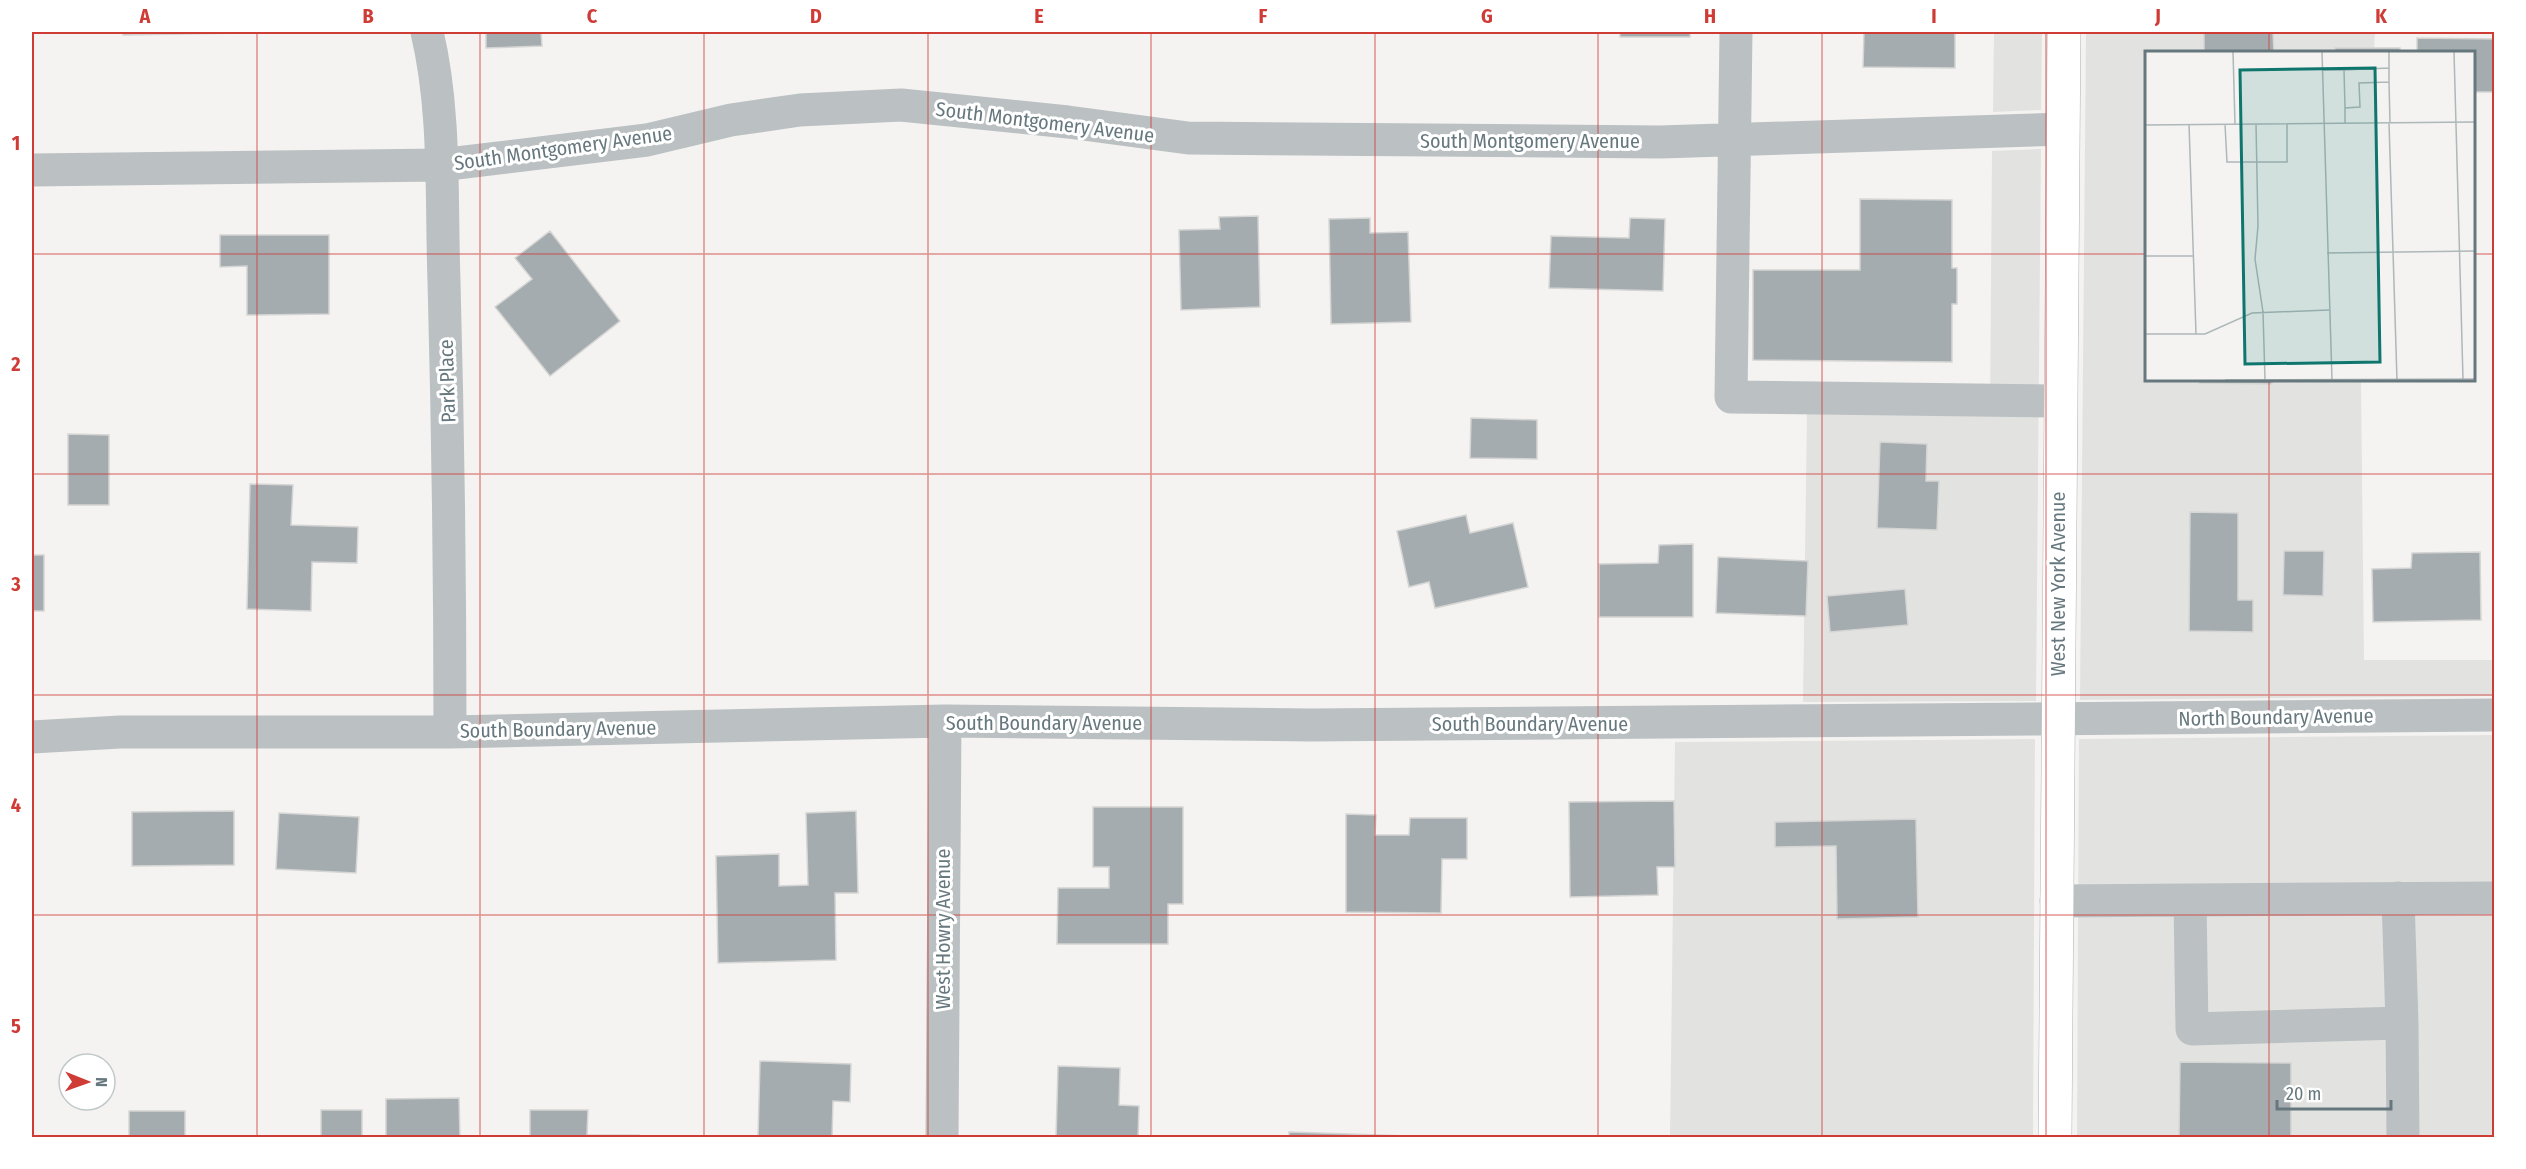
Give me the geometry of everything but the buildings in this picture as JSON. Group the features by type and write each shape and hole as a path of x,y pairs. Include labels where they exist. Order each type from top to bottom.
{"main road":[{"name":"West New York Avenue","path":"2055,1137 2064,32"}],"street":[{"name":"Park Place","path":"427,32 435,68 441,165 450,492 450,732"},
{"path":"1736,32 1731,397 2060,400"},
{"name":"South Montgomery Avenue","path":"32,170 441,165 648,140 731,120 800,110 901,105 1068,122 1188,138 1660,142 2063,129"},
{"name":"North Boundary Avenue","path":"2057,720 2494,715"},
{"name":"South Boundary Avenue","path":"32,736 131,732 450,732 945,722 1311,725 2057,720"},
{"name":"West Howry Avenue","path":"942,1137 945,722"},
{"path":"2398,898 2403,1137"},
{"path":"2056,901 2494,898"},
{"path":"2190,900 2192,1029 2402,1023"}],"shaded area":[{"path":"1994,32 2042,32 2041,110 1993,112"},
{"path":"2086,32 2375,32 2374,51 2145,51 2145,381 2361,381 2364,660 2494,660 2494,696 2080,700"},
{"path":"2041,149 2036,701 1803,702 1807,410 1990,412 1992,151"},
{"path":"2494,735 2494,1137 2077,1138 2079,739"},
{"path":"2035,739 2033,1137 1670,1138 1675,742"}]}
